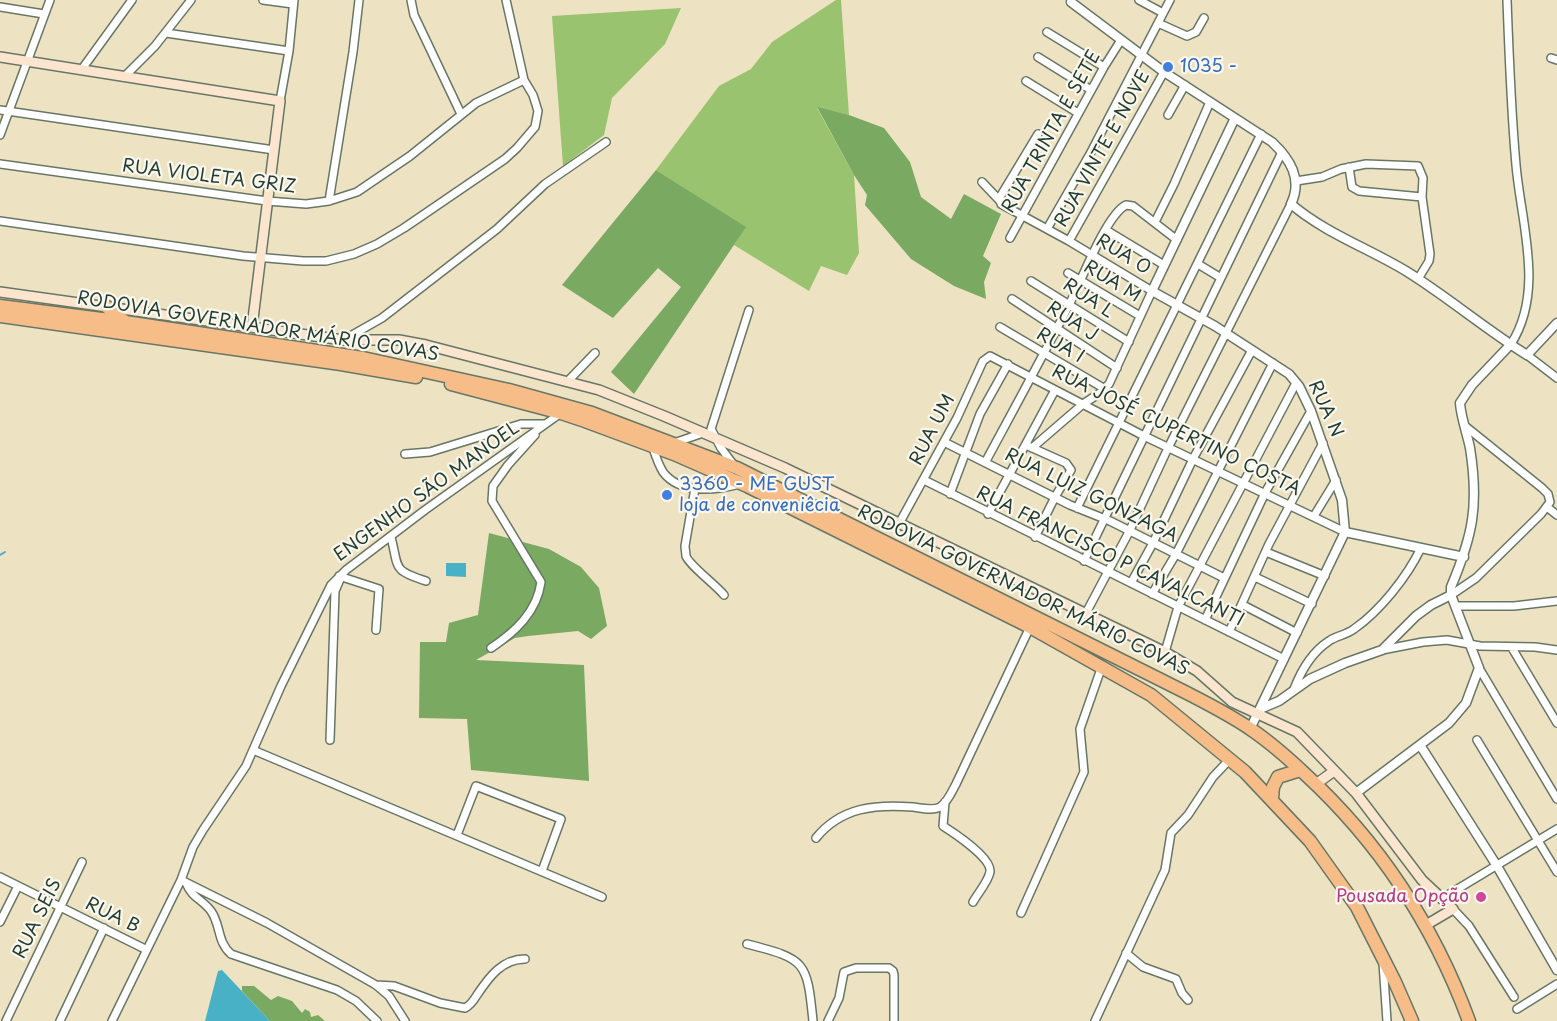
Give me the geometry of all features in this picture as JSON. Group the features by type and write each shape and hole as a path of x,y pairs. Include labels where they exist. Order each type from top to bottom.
{"highway":[{"name":"RODOVIA GOVERNADOR MÁRIO COVAS","path":"0,306 125,322 363,358 455,377 563,404 628,425 737,468 1169,684 1250,729 1273,746 1346,814 1387,865 1426,925 1457,987 1469,1021"},
{"path":"107,307 125,322"},
{"name":"RODOVIA GOVERNADOR MÁRIO COVAS","path":"0,316 389,372 437,381 561,413 652,445 741,483 1030,627 1151,695 1230,759 1272,798 1310,841 1357,907 1382,954 1412,1021"},
{"path":"1272,798 1273,787 1278,777 1300,770"}],"main road":[{"path":"0,57 280,101 252,327"},
{"path":"0,292 343,340 407,341 567,382 628,401 709,433 900,522 1165,652 1197,671 1232,702 1259,712 1297,732 1356,793 1422,880 1453,909 1426,925"},
{"path":"1316,784 1334,771"}],"street":[{"path":"0,135 50,0"},
{"path":"82,69 132,0"},
{"path":"124,77 166,33 191,0"},
{"path":"263,0 294,2 289,51 280,101"},
{"path":"329,201 359,0"},
{"path":"411,0 414,15 461,114"},
{"path":"0,221 261,258 303,261 326,261 348,256 377,244 505,159 532,133 538,120 538,111 533,95 524,80 506,0"},
{"path":"1139,0 1162,13"},
{"path":"1047,229 1090,154 1170,0"},
{"path":"1507,0 1516,165 1528,256 1526,309 1511,345 1461,398 1460,410 1473,467 1474,499 1470,537 1451,587 1451,595 1479,668 1557,799"},
{"path":"1071,2 1164,72 1261,134 1282,152 1293,169 1296,181 1291,204 1225,332 1129,532 1086,613"},
{"path":"0,7 44,14"},
{"path":"1158,23 1187,36 1196,32 1204,18"},
{"path":"1047,32 1104,67"},
{"path":"166,33 289,51"},
{"name":"RUA TRINTA E SETE","path":"1010,238 1078,113 1121,40"},
{"path":"1038,57 1091,90"},
{"name":"RUA VINTE E NOVE","path":"1069,242 1164,72"},
{"name":"RUA VIOLETA GRIZ","path":"0,164 267,201 306,204 329,201 349,195 370,183 410,156 461,114 487,97 524,80"},
{"path":"1026,81 1078,113"},
{"path":"1168,115 1185,85"},
{"path":"1155,222 1210,102"},
{"path":"0,110 274,150"},
{"path":"1032,448 1083,404 1105,389 1235,118"},
{"path":"1002,203 1038,134"},
{"path":"1077,508 1261,134"},
{"path":"343,340 382,318 497,229 545,184 606,142"},
{"path":"1084,561 1282,152"},
{"path":"1296,181 1322,177 1349,167 1366,164 1418,166 1423,178 1422,196 1430,254 1429,261 1418,279"},
{"path":"1349,167 1352,187 1359,191 1422,196"},
{"name":"RUA O","path":"982,182 1002,203 1023,216 1225,332"},
{"path":"1291,204 1327,228 1418,279 1557,378"},
{"path":"986,461 1082,280 1092,255 1118,210 1122,206 1129,205 1137,209 1177,240"},
{"path":"1106,230 1164,265"},
{"path":"1198,264 1221,278"},
{"name":"RUA M","path":"1068,273 1140,316"},
{"name":"RUA L","path":"1031,281 1129,342"},
{"name":"RUA J","path":"1012,299 1117,368"},
{"path":"709,433 749,310"},
{"path":"1527,355 1557,323"},
{"name":"RUA I","path":"1000,327 1105,389"},
{"name":"RUA N","path":"1225,332 1289,374 1296,383 1311,411 1336,480 1342,500 1346,532"},
{"path":"1131,583 1193,459 1252,350"},
{"path":"567,382 595,353"},
{"name":"RUA UM","path":"900,522 944,442 983,360 986,357 993,357"},
{"name":"RUA JOSÉ CUPERTINO COSTA","path":"993,357 1119,424 1346,532"},
{"path":"1152,594 1176,554 1273,363"},
{"path":"950,494 980,414 1008,364"},
{"path":"1165,652 1178,607 1296,383"},
{"path":"988,514 1054,390"},
{"path":"1205,620 1265,493 1311,411"},
{"name":"ENGENHO SÃO MANOEL","path":"111,1021 183,881 193,847 238,779 254,750 293,661 330,585 391,537 561,413"},
{"path":"405,454 430,452 520,424 545,424"},
{"path":"491,648 513,634 526,617 539,596 541,582 492,501 493,486 508,465 545,424"},
{"path":"1383,650 1423,611 1476,578 1547,507 1550,498 1542,488 1465,426"},
{"path":"671,443 709,433"},
{"path":"709,433 737,468"},
{"name":"RUA LUIZ GONZAGA","path":"944,442 1224,578"},
{"path":"1229,632 1266,552 1323,443"},
{"path":"1024,444 1069,466 1071,470 1035,537"},
{"path":"652,445 664,474 677,483 695,488 720,488 741,483"},
{"name":"RUA FRANCISCO P CAVALCANTI","path":"924,480 988,514 1284,659"},
{"path":"1314,516 1336,480"},
{"path":"695,488 685,546 686,556 689,562 724,595"},
{"path":"1547,507 1557,515"},
{"path":"1250,729 1346,532 1464,557"},
{"path":"391,537 399,570 404,574 426,580"},
{"path":"1294,689 1303,669 1313,656 1329,641 1348,633 1365,620 1406,575 1421,548"},
{"path":"1266,552 1325,576"},
{"path":"330,740 335,591 340,576 379,590 376,630"},
{"path":"1255,577 1312,604"},
{"path":"1456,606 1514,606 1557,601"},
{"path":"1243,605 1297,633"},
{"path":"816,838 822,830 837,819 862,807 891,805 940,807 956,784 1030,627"},
{"path":"1259,712 1310,679 1383,650 1436,640 1457,641 1469,645 1557,650"},
{"path":"1512,648 1557,723"},
{"path":"1021,914 1084,772 1080,729 1102,666"},
{"path":"1356,793 1439,731 1458,714 1472,690 1479,668"},
{"path":"1477,740 1557,872"},
{"path":"1420,745 1497,866 1557,970"},
{"path":"254,750 602,897"},
{"path":"1095,1021 1165,870 1171,833 1188,815 1213,777 1230,759"},
{"path":"456,835 476,786 561,819 542,871"},
{"path":"945,802 943,826 960,837 989,865 990,872 973,902"},
{"path":"1441,899 1557,829"},
{"name":"RUA SEIS","path":"6,1021 82,862"},
{"name":"RUA B","path":"0,877 146,950"},
{"path":"183,881 267,923 376,985 389,996 405,1021"},
{"path":"183,881 193,896 212,912 223,946 231,954 337,990 356,1001 376,1021"},
{"path":"0,922 18,886"},
{"path":"1453,909 1469,926 1514,997"},
{"path":"60,1021 104,928"},
{"path":"747,944 782,953 802,968 810,988 813,1021"},
{"path":"1126,953 1143,967 1176,979 1188,1000"},
{"path":"1382,954 1388,1021"},
{"path":"376,985 394,987 440,1003 465,1008 472,1003 491,975 504,964 525,959"},
{"path":"828,1021 839,998 844,972 856,969 889,968 894,975 894,1021"},
{"path":"1517,1009 1557,984"}],"green space":[{"path":"836,0 841,0 849,115 817,108 854,175 859,253 847,275 821,266 809,291 734,245 745,227 656,170 719,86 751,69 772,42"},
{"path":"681,8 665,44 612,98 604,135 563,166 552,16"},
{"path":"817,107 849,115 884,128 910,162 921,197 951,219 964,194 1001,214 983,256 991,263 984,282 986,299 954,286 911,259 865,205 867,195"},
{"path":"656,170 746,227 634,394 611,372 681,287 658,268 613,318 562,285"},
{"path":"489,533 549,549 581,567 599,588 607,626 591,639 578,631 515,638 476,660 584,665 589,781 471,770 467,719 419,718 420,642 446,642 449,623 478,615"},
{"path":"242,986 254,986 271,1000 278,996 292,1001 302,1013 305,1009 310,1012 311,1017 318,1015 325,1021 270,1021 242,991"}],"water":[{"path":"446,563 466,563 466,577 446,576"},
{"path":"222,970 270,1021 205,1021 218,971"}],"waterway":[{"path":"0,555 5,552"}],"place":[{"name":"1035 -","path":"1168,67"},
{"name":"3360 - ME GUST loja de conveniêcia","path":"667,495"},
{"name":"Pousada Opção","path":"1481,897"}]}
